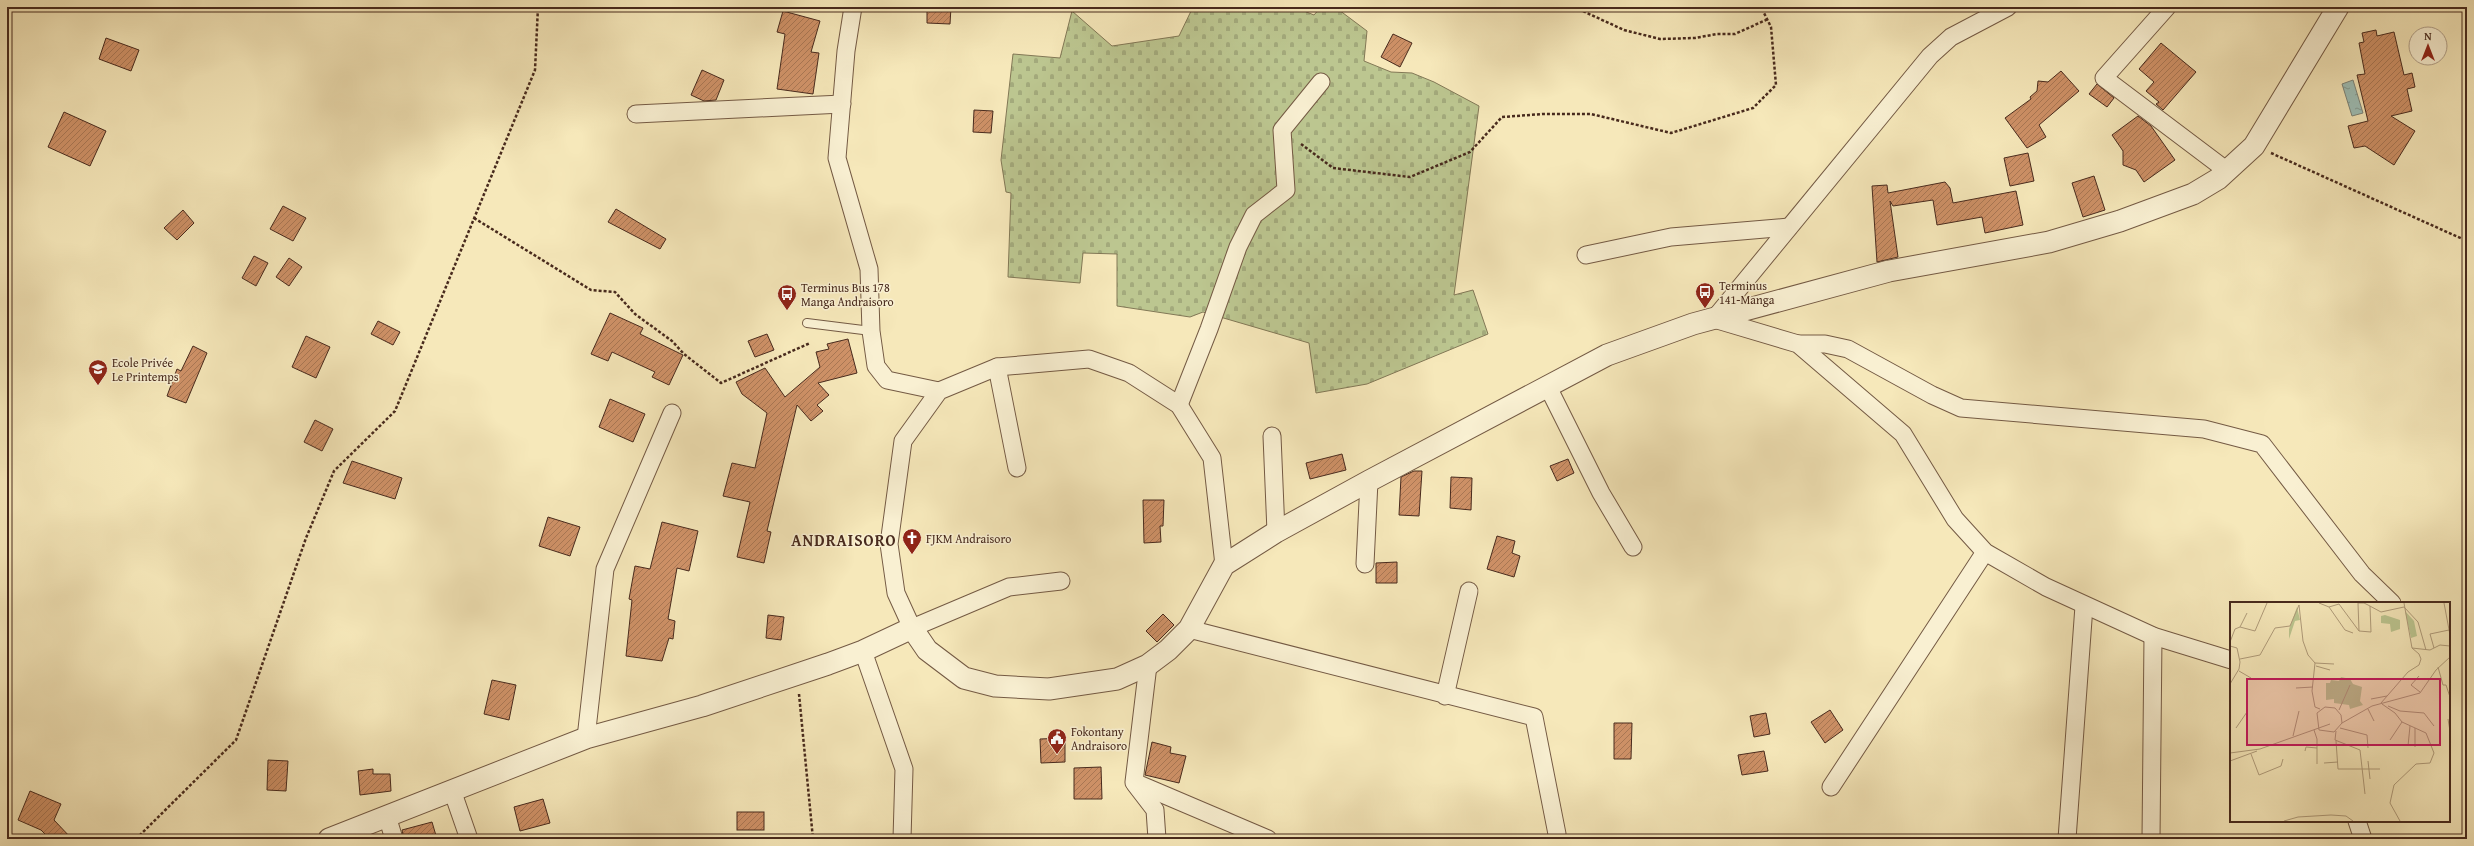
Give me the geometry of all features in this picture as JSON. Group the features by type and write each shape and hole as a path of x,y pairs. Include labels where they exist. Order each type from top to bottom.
{"street":[{"path":"853,7 846,50 837,158 869,269 871,331 876,366 887,380 938,391"},
{"path":"1714,319 1930,56 1950,37 2008,7"},
{"path":"2167,7 2104,78 2226,170"},
{"path":"1224,565 1212,458 1179,406 1129,373 1089,359 997,366 938,391 903,441 889,544 896,593 912,628 927,650 964,678 996,686 1050,689 1089,685 1117,679 1148,665 1168,650 1189,629 1224,565 1276,532 1369,481 1547,385 1613,352 1644,340 1714,319 1889,270 2049,242 2120,221 2193,194 2218,179 2226,170 2254,146 2338,7"},
{"path":"1179,406 1209,329 1238,247 1254,215 1286,190 1282,162 1282,130 1321,82"},
{"path":"636,114 842,104"},
{"path":"1586,255 1671,237 1789,227"},
{"path":"1714,319 1798,344 1825,344 1848,349 1932,395 1961,408 2204,428 2262,444 2362,574 2391,602"},
{"path":"1798,344 1903,434 1955,519 1985,552 2084,606 2153,636 2230,660"},
{"path":"997,366 1017,468"},
{"path":"1547,385 1600,493 1633,547"},
{"path":"586,738 605,569 672,413"},
{"path":"1272,436 1276,532"},
{"path":"1365,564 1369,481"},
{"path":"1831,787 1985,552"},
{"path":"329,839 452,790 518,767 586,738 702,706 863,651 1009,586 1061,581"},
{"path":"1445,696 1469,591"},
{"path":"2067,839 2084,606"},
{"path":"1189,629 1445,696 1534,717 1557,834 1556,839"},
{"path":"2151,839 2153,636"},
{"path":"863,651 904,768 902,839"},
{"path":"1148,665 1134,782 1155,810 1157,839"},
{"path":"1134,782 1268,839"},
{"path":"452,790 469,839"},
{"path":"388,816 394,839"},
{"path":"2356,822 2363,839"}],"lane":[{"path":"807,323 871,331"}],"path":[{"path":"136,839 236,740 306,538 334,471 395,411 535,70 538,7"},
{"path":"1574,7 1624,30 1660,39 1695,38 1716,34 1735,34 1768,19"},
{"path":"1282,130 1333,168 1410,177 1470,152 1502,117 1543,114 1591,114 1670,133 1753,108 1776,85 1771,27 1761,7"},
{"path":"2254,146 2467,241"},
{"path":"474,218 591,290 615,292 635,314 672,341 684,354 721,383 810,343"},
{"path":"797,674 813,839"}],"green space":[{"path":"1193,7 1294,7 1314,15 1321,7 1335,7 1367,31 1364,61 1391,72 1412,73 1434,82 1479,106 1454,295 1473,290 1488,334 1367,384 1316,393 1309,343 1203,312 1190,317 1117,306 1117,254 1083,253 1080,283 1008,277 1011,193 1006,192 1001,160 1013,54 1060,58 1072,11 1112,46 1179,36"}],"water":[{"path":"2353,80 2363,113 2352,116 2342,84"}],"building":[{"path":"927,7 951,7 950,24 927,23"},
{"path":"783,11 820,21 811,52 819,53 813,94 777,89 785,34 777,32"},
{"path":"2376,30 2377,36 2394,32 2404,75 2412,73 2415,87 2407,89 2412,111 2391,116 2415,131 2394,165 2365,146 2354,148 2348,126 2368,121 2357,75 2365,74 2359,43 2364,42 2362,33"},
{"path":"1393,34 1412,43 1400,67 1381,57"},
{"path":"106,38 139,50 131,71 99,59"},
{"path":"2161,43 2196,72 2163,110 2156,104 2159,102 2146,91 2154,82 2139,69"},
{"path":"702,70 724,80 716,100 704,101 691,95"},
{"path":"2061,71 2079,91 2039,125 2046,137 2027,148 2005,118 2031,99 2030,97 2037,91 2038,81 2048,82"},
{"path":"2097,84 2114,98 2107,107 2089,94"},
{"path":"974,110 993,111 991,133 973,132"},
{"path":"64,112 106,131 90,166 48,147"},
{"path":"2138,116 2151,126 2175,160 2144,182 2136,170 2123,165 2123,151 2112,135"},
{"path":"2028,153 2034,181 2010,186 2004,158"},
{"path":"2094,176 2105,210 2083,217 2072,183"},
{"path":"1945,182 1950,188 1953,203 2016,191 2023,225 1985,233 1982,217 1937,225 1933,200 1893,206 1890,201 1898,257 1877,262 1872,186 1887,185 1888,193"},
{"path":"283,206 306,218 293,241 270,229"},
{"path":"616,209 666,239 660,249 608,222"},
{"path":"183,210 194,223 177,240 164,228"},
{"path":"254,256 268,263 256,286 242,278"},
{"path":"289,258 302,267 289,286 276,277"},
{"path":"610,313 643,328 640,334 683,355 669,385 652,377 655,372 612,352 608,361 591,354"},
{"path":"378,321 400,332 393,345 371,334"},
{"path":"767,334 774,350 755,357 748,341"},
{"path":"306,336 330,347 316,378 292,367"},
{"path":"848,339 857,373 818,383 829,395 817,405 823,411 811,421 797,405 767,531 771,532 764,563 737,557 750,502 723,496 732,463 755,468 767,413 742,394 736,382 765,368 785,397 820,367 816,352 829,349 827,344"},
{"path":"193,346 207,353 186,403 167,396 177,369 181,371"},
{"path":"610,399 645,414 633,442 599,427"},
{"path":"315,420 333,429 322,451 304,442"},
{"path":"1342,454 1346,470 1310,479 1306,463"},
{"path":"1568,459 1574,473 1557,481 1550,466"},
{"path":"352,461 402,478 395,499 343,483"},
{"path":"1414,471 1422,471 1419,516 1399,515 1401,477"},
{"path":"1451,477 1472,478 1471,510 1450,508"},
{"path":"1143,500 1164,500 1163,526 1160,526 1161,542 1144,543"},
{"path":"548,517 580,527 570,556 539,546"},
{"path":"662,522 698,531 689,571 677,568 668,619 675,621 673,639 669,638 662,661 626,656 632,600 629,599 635,566 650,569"},
{"path":"1497,536 1515,541 1512,553 1520,556 1514,577 1487,569"},
{"path":"1397,562 1397,583 1376,583 1376,563"},
{"path":"1163,614 1174,625 1157,642 1146,631"},
{"path":"768,615 784,617 781,640 766,638"},
{"path":"492,680 516,685 509,720 484,714"},
{"path":"1830,710 1843,730 1825,743 1811,722"},
{"path":"1766,713 1770,734 1754,737 1750,716"},
{"path":"1614,723 1632,723 1631,759 1614,759"},
{"path":"1065,738 1065,762 1041,763 1040,739"},
{"path":"1152,742 1171,747 1170,753 1186,756 1179,783 1145,775"},
{"path":"1764,751 1768,771 1742,775 1738,755"},
{"path":"268,760 288,761 286,791 267,790"},
{"path":"1101,767 1102,799 1074,799 1074,768"},
{"path":"373,769 373,774 390,774 391,791 360,795 358,771"},
{"path":"30,791 61,804 54,820 72,839 50,839 41,830 18,820"},
{"path":"543,799 550,823 520,831 514,807"},
{"path":"737,812 764,812 764,830 737,830"},
{"path":"432,822 437,839 404,839 402,830"}],"place":[{"name":"Terminus 141-Manga","path":"1705,309"},
{"name":"Terminus Bus 178 Manga Andraisoro","path":"787,311"},
{"name":"Ecole Privée Le Printemps","path":"98,386"},
{"name":"FJKM Andraisoro","path":"912,555"},
{"name":"Fokontany Andraisoro","path":"1057,755"}],"district":[{"name":"ANDRAISORO","path":"844,540"}]}
